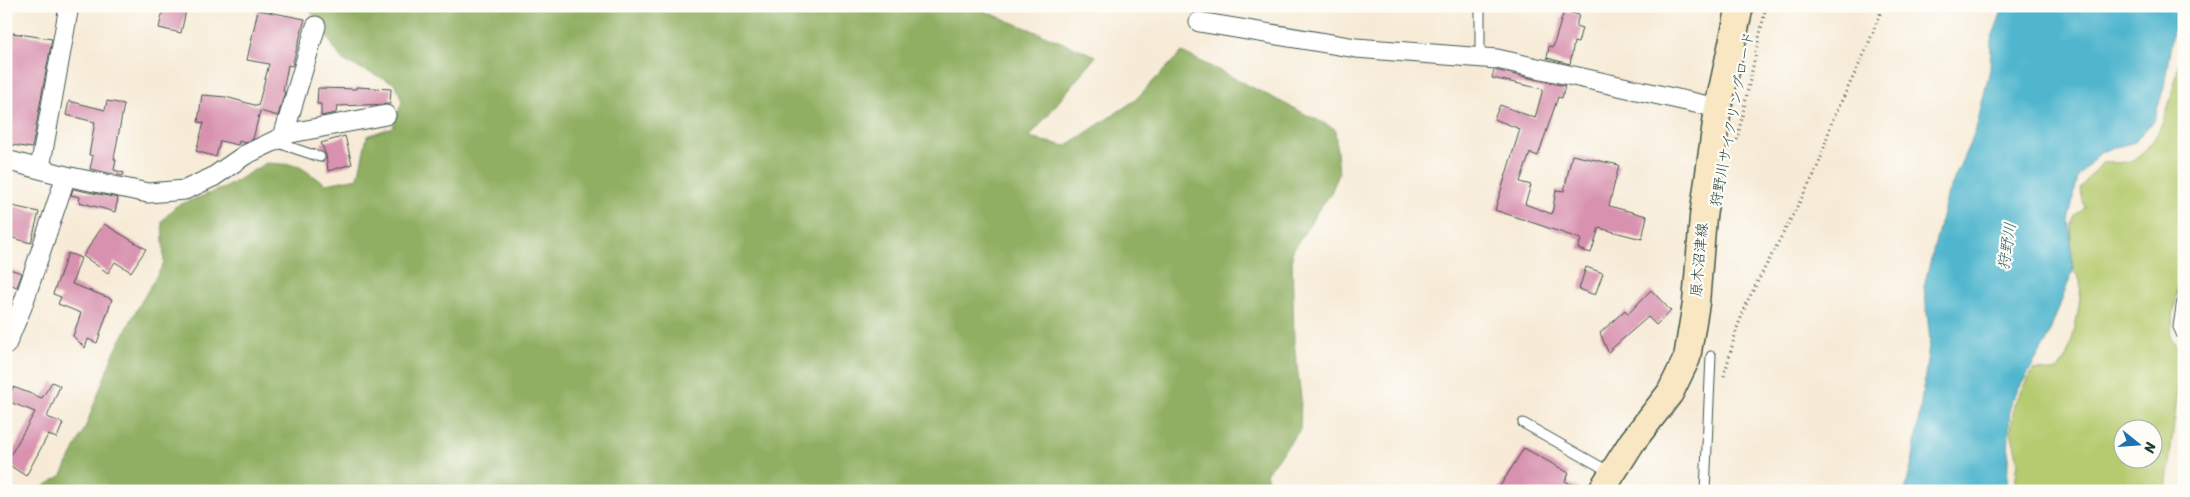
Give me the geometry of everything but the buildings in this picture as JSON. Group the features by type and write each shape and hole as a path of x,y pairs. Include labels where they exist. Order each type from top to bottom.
{"main road":[{"name":"原木沼津線","path":"1606,482 1670,393 1687,358 1695,311 1703,217 1718,108 1740,6"}],"street":[{"path":"40,168 70,6"},
{"path":"1199,22 1356,48 1498,59 1718,108"},
{"path":"278,139 316,26"},
{"path":"6,160 66,176 148,192 185,190 213,177 245,156 291,133 386,115"},
{"path":"6,345 22,307 66,176"}],"lane":[{"path":"1480,6 1480,51 1485,58"},
{"path":"278,139 320,157"},
{"path":"2184,286 2178,327 2184,340"},
{"path":"1705,491 1711,356"},
{"path":"1523,423 1606,482"}],"path":[{"name":"狩野川サイクリングロード","path":"1737,141 1766,6"},
{"path":"1708,409 1717,400 1737,328 1748,300 1818,167 1832,120 1866,50 1883,6"}],"green space":[{"path":"303,6 972,6 1096,56 1029,138 1066,146 1134,101 1182,52 1335,129 1339,174 1330,195 1292,252 1294,342 1301,397 1300,430 1266,473 1271,491 37,491 62,475 85,428 113,355 164,263 162,221 176,206 224,188 266,163 297,165 326,184 358,178 367,136 393,127 402,102 396,84 342,60 311,12"},
{"path":"2184,35 2184,259 2182,260 2170,337 2182,353 2166,491 2014,491 2018,462 2011,431 2014,405 2034,369 2055,371 2062,364 2067,355 2075,328 2080,300 2080,281 2070,268 2072,225 2075,216 2085,208 2080,188 2102,163 2129,161 2142,154 2152,142 2161,125 2174,87"}],"water":[{"name":"狩野川","path":"2004,6 2177,6 2164,87 2154,120 2135,142 2100,152 2078,177 2069,217 2073,270 2046,342 2010,404 2007,491 1905,491 1913,458 1930,340 1924,286 1948,193 1976,129 1990,69 1991,40"}]}
